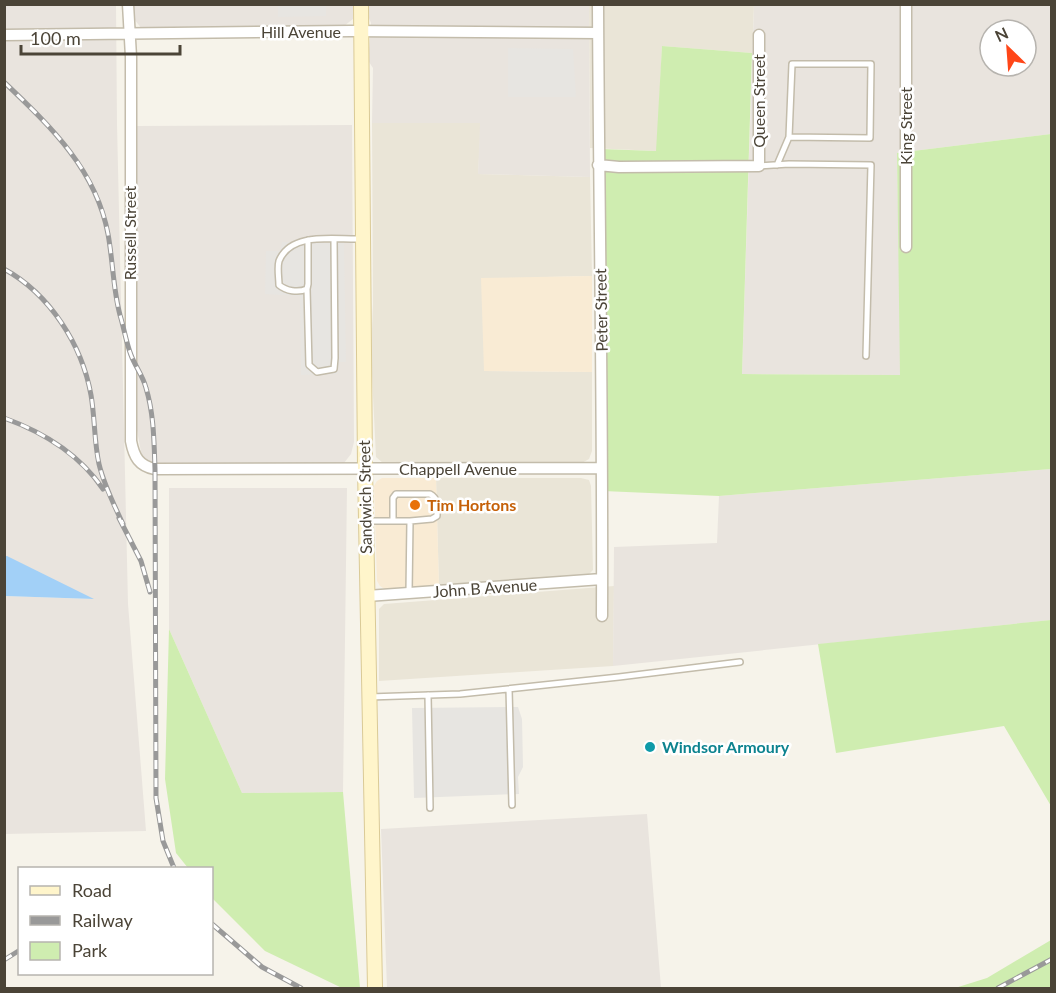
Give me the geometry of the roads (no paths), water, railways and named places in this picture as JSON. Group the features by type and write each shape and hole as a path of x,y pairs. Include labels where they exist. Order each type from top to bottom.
{"main road":[{"name":"Sandwich Street","path":"361,4 365,468 375,988"}],"street":[{"name":"Russell Street","path":"128,4 131,57 131,441 138,461"},
{"name":"Peter Street","path":"598,4 602,616"},
{"name":"King Street","path":"906,4 906,247"},
{"name":"Hill Avenue","path":"4,35 598,33"},
{"name":"Queen Street","path":"759,35 759,166"},
{"path":"598,165 619,167 759,166"},
{"name":"Chappell Avenue","path":"138,461 144,467 155,469 601,468"},
{"name":"John B Avenue","path":"367,596 602,579"}],"lane":[{"path":"777,165 789,136 792,64 871,64 870,138 789,136"},
{"path":"759,166 871,165 866,356"},
{"path":"308,240 309,365 317,372 334,369 334,239"},
{"path":"307,290 285,290 279,285 278,263 287,249 300,240 363,239"},
{"path":"366,521 432,519 437,516 437,501 430,494 396,494 393,498 393,520"},
{"path":"409,593 410,521"},
{"path":"369,698 619,678 740,662"},
{"path":"509,688 512,805"},
{"path":"428,695 430,808"}],"water":[{"path":"5,556 7,556 94,599 5,596"}],"railway":[{"path":"4,82 69,150 93,189 108,234 116,295 126,340 149,398 155,469 156,798 163,841 174,867"},
{"path":"4,269 36,292 72,340 87,376 99,464 106,487 123,524"},
{"path":"4,418 33,430 60,446 72,455 103,489"},
{"path":"119,518 141,561 150,592"},
{"path":"213,925 262,967 301,988"},
{"path":"4,960 18,951"},
{"path":"998,988 1052,959"}],"place":[{"name":"Tim Hortons","path":"415,505"},
{"name":"Windsor Armoury","path":"650,747"}]}
